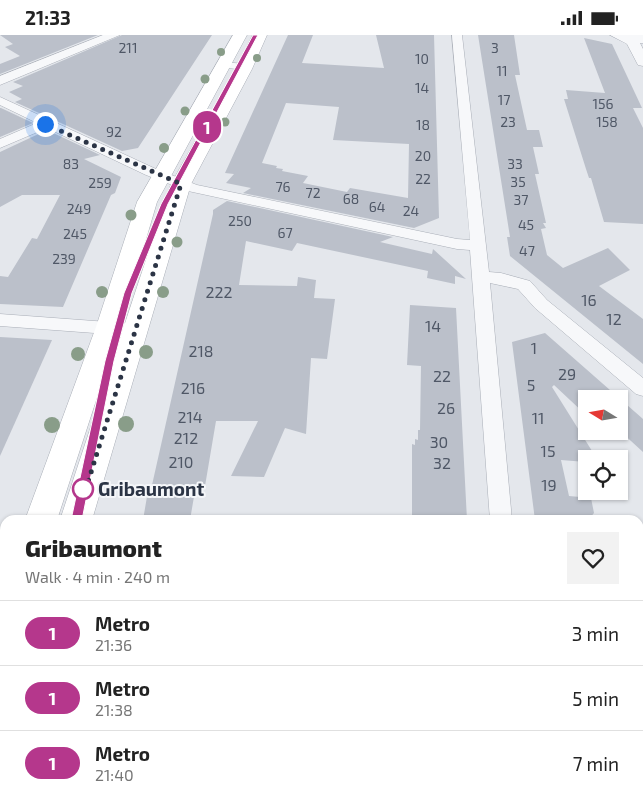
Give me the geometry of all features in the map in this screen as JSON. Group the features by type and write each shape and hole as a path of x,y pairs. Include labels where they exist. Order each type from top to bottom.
{"main road":[{"path":"43,515 108,327 147,202 240,35"},
{"path":"78,515 181,184 245,67 260,35"}],"street":[{"path":"0,81 114,35"},
{"path":"457,35 482,284 501,515"},
{"path":"616,35 640,37 643,62"},
{"path":"223,65 245,67"},
{"path":"0,101 45,124 160,176 193,188 457,244 477,245"},
{"path":"0,144 45,124"},
{"path":"482,284 517,293 541,304 643,389"},
{"path":"0,321 136,329"}],"building":[{"path":"0,35 98,35 0,74 0,64 20,56 5,47 13,44"},
{"path":"122,35 212,35 138,148 122,151 15,102 22,99 9,92 23,86 13,82"},
{"path":"288,35 313,35 302,63 384,68 376,35 434,35 439,218 414,228 243,193 251,188 226,183 234,174 225,173","holes":["286,103 339,107 333,140 409,144 408,198 350,188 347,192 303,183 308,176 282,171 283,169 276,168 277,166 262,163"]},
{"path":"478,35 514,35 520,75 515,75 527,130 539,130 543,147 533,147 539,174 535,174 546,223 543,223 546,228 541,229 547,255 563,268 608,248 630,270 599,286 643,319 643,364 510,256 507,237 510,237"},
{"path":"584,38 612,44 642,108 633,108 643,128 643,224 604,222 591,178 589,178 586,169 564,99 568,99 566,90 605,93"},
{"path":"1,108 33,123 0,137"},
{"path":"47,130 100,155 84,159 121,177 115,193 111,195 63,307 0,304 0,276 8,277 32,238 37,239 60,195 22,195 0,207 0,152"},
{"path":"227,201 393,237 380,242 432,254 433,249 466,279 455,276 455,284 427,278 428,271 297,243 292,251 246,241 239,285 297,286 298,277 316,280 314,298 335,299 327,359 311,358 306,434 285,428 264,477 231,476 258,421 216,421 205,486 196,485 191,515 144,515 149,485 152,485 213,210"},
{"path":"410,305 456,308 467,515 412,515 412,444 415,445 415,439 418,440 418,430 420,430 421,366 407,365"},
{"path":"545,333 610,390 578,390 578,408 554,385 552,387 578,429 578,440 585,440 591,450 578,450 578,461 561,460 569,496 578,497 578,500 591,500 594,513 592,515 534,515 512,342"},
{"path":"0,337 52,340 0,456"},
{"path":"628,406 643,419 643,452 628,438"}],"metro line":[{"name":"1","path":"78,515 110,361 128,293 139,263 165,204 256,35"}],"place":[{"name":"Gribaumont","path":"83,489"}],"route":[{"path":"45,124 181,184 88,482 83,489"}]}
